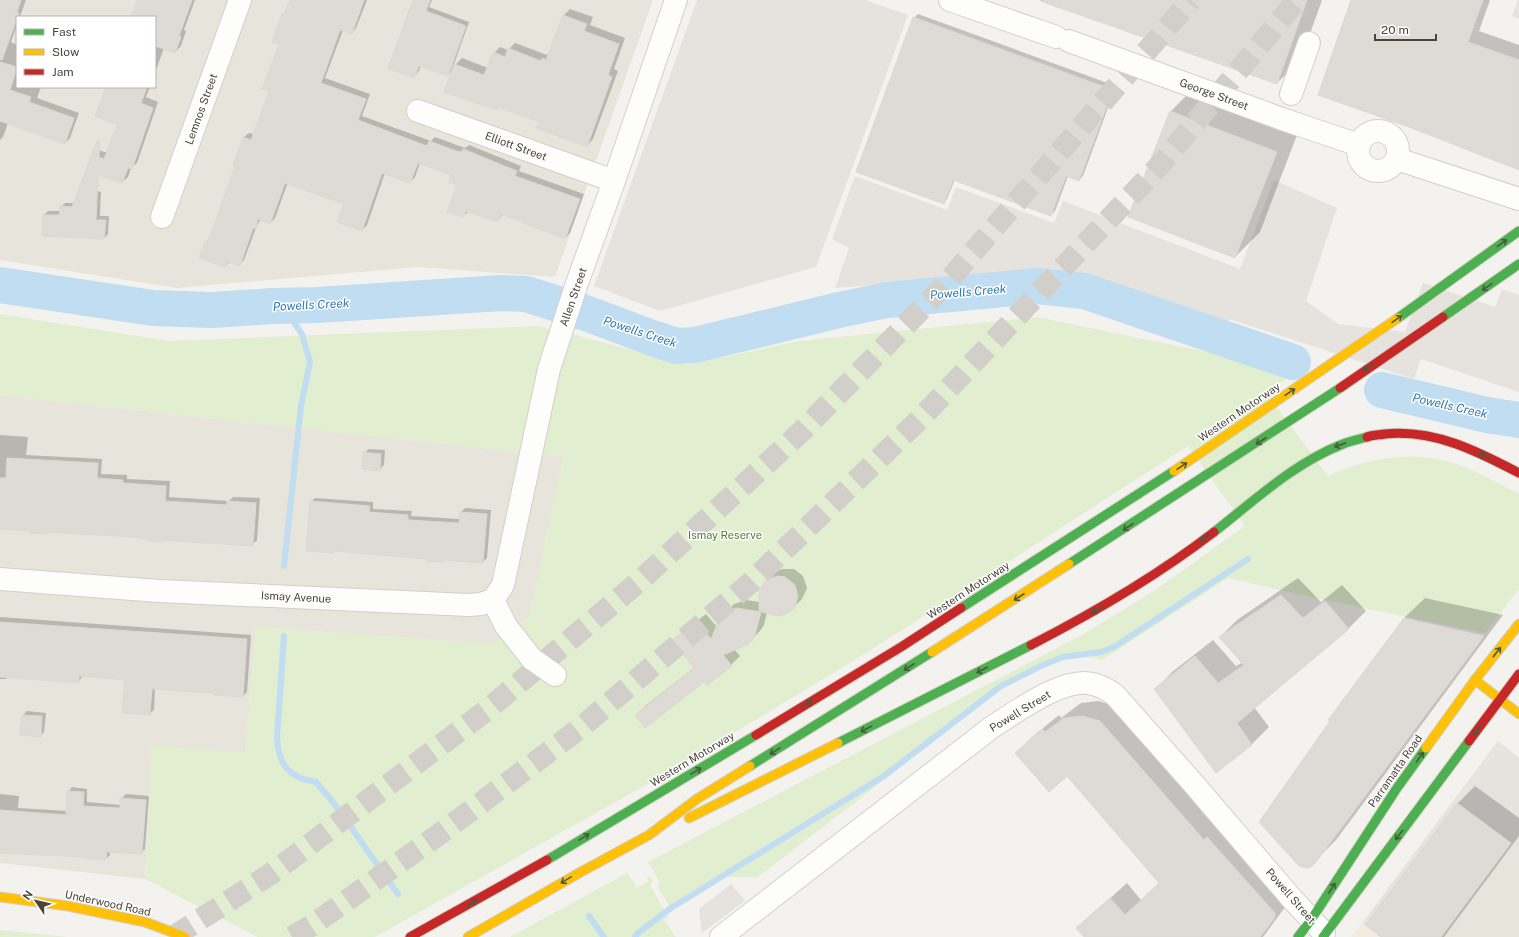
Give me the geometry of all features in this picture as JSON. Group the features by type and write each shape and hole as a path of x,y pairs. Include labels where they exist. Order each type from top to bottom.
{"main road":[{"name":"Western Motorway","path":"410,937 542,863 751,738 900,647 1150,488 1400,317 1519,231"},
{"path":"649,835 696,799 855,702 1316,405 1519,264"},
{"path":"468,937 511,914 579,873 649,835 704,811 1076,622 1142,582 1237,515 1298,466 1326,450 1378,435 1397,433 1417,434 1449,440 1519,473"},
{"name":"Parramatta Road","path":"1320,931 1396,788 1475,680 1519,624"},
{"name":"Parramatta Road","path":"1298,937 1320,931 1519,674"},
{"path":"1475,680 1519,714"},
{"name":"Underwood Road","path":"0,897 68,906 145,922 185,937"}],"street":[{"name":"Lemnos Street","path":"162,217 240,0"},
{"name":"Allen Street","path":"493,600 503,585 548,374 563,323 614,181 676,0"},
{"name":"George Street","path":"950,0 1359,145 1359,157 1362,163 1373,171 1385,170 1397,159 1519,200"},
{"path":"1291,94 1309,43"},
{"name":"Elliott Street","path":"418,111 614,181"},
{"name":"Ismay Avenue","path":"0,579 159,591 469,605 482,604 493,600"},
{"path":"493,600 506,626 532,659 555,675"},
{"name":"Powell Street","path":"721,937 992,727 1039,698 1062,687 1077,683 1092,683 1115,695 1320,931"}],"shaded area":[{"path":"0,0 653,0 555,277 418,267 177,288 0,260"},
{"path":"697,0 865,0 908,15 816,267 660,311 594,286"},
{"path":"1519,0 1519,19 1512,16"},
{"path":"855,176 947,210 956,187 1054,223 1063,201 1240,269 1274,180 1337,208 1306,301 1338,324 1405,332 1423,283 1495,307 1502,289 1519,295 1519,392 1421,359 1414,379 1229,319 1222,333 1052,272 835,288 849,248 832,239"},
{"path":"0,395 564,457 529,617 491,644 256,627 245,753 152,746 145,879 0,863"},
{"path":"1498,741 1519,758 1519,937 1380,937 1362,923"},
{"path":"1505,747 1519,758 1519,846 1462,802"},
{"path":"731,884 745,901 702,933 699,909"},
{"path":"1362,923 1380,937 1351,937"}],"green space":[{"name":"Ismay Reserve","path":"0,314 168,341 538,326 687,365 799,341 1037,317 1298,371 1266,393 1328,476 1372,461 1388,458 1419,457 1459,465 1477,472 1519,494 1519,589 1485,633 1310,597 1228,578 1102,660 1089,657 1088,653 1065,655 1034,667 1001,685 883,775 669,906 657,886 660,883 648,862 1082,635 1154,591 1245,526 1188,446 871,650 676,768 375,937 258,937 145,879 152,745 245,753 256,627 491,644 529,616 564,457 0,395"},
{"path":"888,777 758,877 727,877"},
{"path":"627,873 637,888 648,881 647,878 650,876 653,882 650,885 668,917 664,920 676,937 510,937"},
{"path":"0,930 68,937 0,937"}],"building":[{"path":"0,0 21,0 17,12 19,13 18,16 16,16 16,21 2,60 0,59"},
{"path":"137,0 192,0 179,36 181,37 175,53 156,46 156,16 131,16"},
{"path":"290,0 364,0 352,34 340,30 321,83 366,99 358,120 427,146 429,141 459,152 462,152 463,149 517,171 515,176 580,199 565,239 501,214 498,222 466,211 463,217 447,212 457,185 449,182 451,175 418,163 410,183 382,173 362,231 337,222 344,204 285,183 270,224 258,219 255,229 253,228 240,266 227,262 225,267 199,258 205,241 208,242 235,166 233,165 243,137 251,140 269,91 262,89 279,44 272,42 282,13 284,14"},
{"path":"413,0 430,0 426,11 466,26 448,76 419,66 414,78 388,68"},
{"path":"1043,0 1307,0 1277,84 1043,2"},
{"path":"1351,0 1483,0 1468,42 1519,60 1519,170 1409,127 1318,95"},
{"path":"563,15 587,24 584,31 619,44 608,75 612,77 587,147 536,128 539,122 498,107 497,110 444,92 454,64 484,75 493,52 505,57 508,48 541,61 542,58 546,60"},
{"path":"913,17 1113,90 1079,181 1066,176 1051,216 953,180 944,204 856,172"},
{"path":"0,62 16,67 10,90 31,97 29,102 74,118 65,144 0,121"},
{"path":"106,88 147,88 141,103 153,108 132,169 128,168 122,183 98,175 96,220 106,220 104,239 42,236 43,215 59,215 60,206 72,207 97,141 100,142 99,157 104,159 117,125 95,116"},
{"path":"1170,111 1277,152 1235,258 1128,217"},
{"path":"363,452 381,454 380,471 362,469"},
{"path":"7,458 98,463 97,478 123,480 123,483 166,486 165,501 227,505 227,501 256,503 253,546 162,540 162,542 147,541 147,539 133,537 48,532 48,534 29,533 29,531 0,529 0,478 6,478"},
{"path":"310,501 370,506 369,512 408,515 408,520 459,523 460,512 487,514 483,563 444,560 444,562 427,561 427,559 334,551 334,553 306,551"},
{"path":"778,576 785,577 795,585 798,597 794,609 783,615 777,616 759,611 759,592 766,580"},
{"path":"1281,595 1303,618 1325,601 1349,629 1237,723 1252,745 1216,773 1154,689 1195,656 1218,683 1244,665 1219,637"},
{"path":"736,608 761,612 752,641 747,645 723,655 732,666 707,685 704,682 645,728 635,715 694,668 672,640 697,621 711,639 720,617 724,613"},
{"path":"1404,618 1484,636 1316,862 1311,867 1305,868 1299,866 1259,822 1330,721 1328,720"},
{"path":"0,622 247,639 243,697 214,695 214,693 152,689 150,715 122,713 125,680 79,676 79,683 0,677"},
{"path":"22,715 42,716 41,737 20,735"},
{"path":"1082,716 1100,721 1204,840 1207,837 1275,913 1274,919 1260,937 1084,937 1076,928 1110,898 1125,915 1159,883 1067,776 1049,792 1015,753 1042,729 1045,732 1064,718"},
{"path":"67,791 84,792 83,806 120,808 120,798 146,800 142,854 107,852 106,860 84,857 0,853 0,810 66,815"},
{"path":"1457,803 1511,843 1441,937 1381,937 1365,925"}],"waterway":[{"name":"Powells Creek","path":"0,285 153,308 212,310 318,305 501,293 526,294 583,312 677,346 695,345 839,310 887,300 1037,286 1084,291 1293,362"},
{"path":"272,306 292,320 302,334 310,362 301,406 284,566"},
{"name":"Powells Creek","path":"1382,390 1487,415 1519,420"},
{"path":"635,937 638,933 671,908 884,776 1001,686 1043,665 1063,657 1101,652 1114,647 1248,559"},
{"path":"284,636 277,738 278,748 283,763 292,774 316,782 336,806 398,894"},
{"path":"589,916 604,937"}],"tunnel":[{"path":"173,937 272,873 487,710 643,578 802,431 942,288 1191,0"},
{"path":"292,937 311,926 441,833 579,729 749,584 919,420 1160,165 1297,0"}],"traffic: fast":[{"path":"1398,318 1519,231"},
{"path":"1443,317 1519,264"},
{"path":"1069,564 1340,388"},
{"path":"1214,532 1260,495 1308,461 1343,444 1367,437"},
{"path":"961,608 1174,471"},
{"path":"838,743 1031,645"},
{"path":"750,766 932,652"},
{"path":"547,860 756,735"},
{"path":"1323,937 1469,741"},
{"path":"1298,937 1311,920 1397,788 1426,748"}],"traffic: slow":[{"path":"1174,471 1398,318"},
{"path":"932,652 1069,564"},
{"path":"1426,748 1475,680 1519,624"},
{"path":"1475,680 1519,714"},
{"path":"689,818 838,743"},
{"path":"468,937 579,873 649,835 697,799 750,766"},
{"path":"0,897 68,906 145,922 185,937"}],"traffic: jam":[{"path":"1340,388 1443,317"},
{"path":"1367,437 1373,435 1403,433 1438,438 1455,443 1519,473"},
{"path":"1031,645 1079,620 1125,593 1170,564 1214,532"},
{"path":"756,735 901,647 961,608"},
{"path":"1469,741 1519,674"},
{"path":"410,937 547,860"}]}
